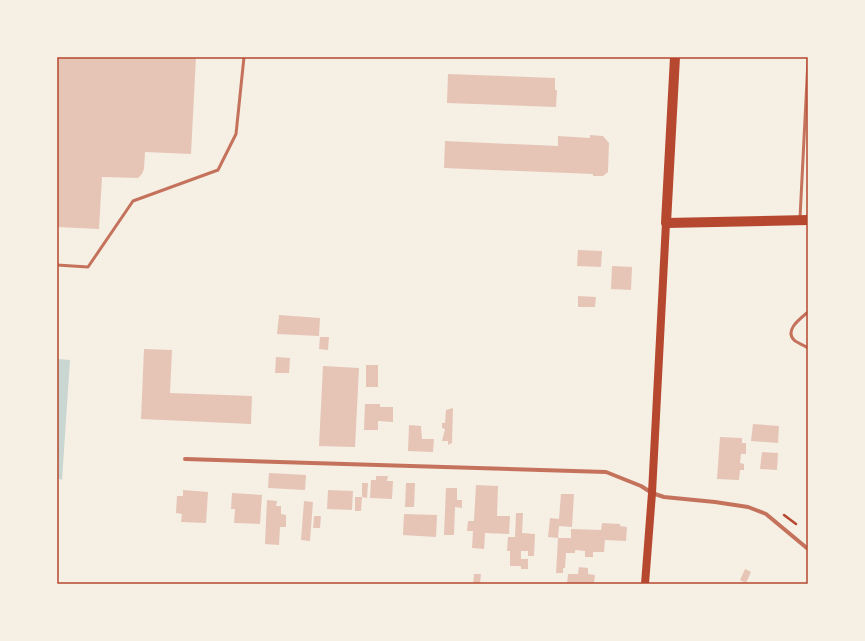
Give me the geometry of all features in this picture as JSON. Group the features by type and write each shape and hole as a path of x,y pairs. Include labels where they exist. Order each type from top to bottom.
{"main road":[{"path":"646,584 675,57"},
{"path":"666,223 804,220"}],"street":[{"path":"185,459 606,472 664,497 748,507 766,514 808,549"}],"lane":[{"path":"57,266 88,267 133,201 218,170 236,134 244,57"},
{"path":"804,220 808,60"},
{"path":"808,312 792,327 791,335 794,340 808,348"}],"shaded area":[{"path":"57,359 70,360 62,480 57,478"}],"building":[{"path":"57,57 196,57 191,154 145,152 144,169 138,178 102,177 99,229 57,227"},
{"path":"448,74 555,78 555,90 557,90 556,107 447,103"},
{"path":"590,135 603,136 609,143 608,172 603,176 593,176 593,174 444,168 445,141 558,146 558,136 590,138"},
{"path":"578,250 602,251 601,267 577,266"},
{"path":"612,266 632,267 631,290 611,289"},
{"path":"578,296 596,297 595,307 578,307"},
{"path":"279,315 320,318 319,336 277,334"},
{"path":"320,337 329,337 328,350 319,349"},
{"path":"144,349 172,350 170,393 252,396 251,424 141,419"},
{"path":"276,357 290,358 289,373 275,373"},
{"path":"366,365 378,365 378,387 366,387"},
{"path":"323,366 359,368 355,447 319,446"},
{"path":"365,404 380,404 380,407 393,407 393,422 378,421 378,430 364,430"},
{"path":"453,408 452,443 448,445 448,441 442,441 445,429 442,428 442,423 445,423 446,410"},
{"path":"753,424 779,426 778,443 751,441"},
{"path":"409,425 421,426 422,439 434,439 433,452 408,451"},
{"path":"720,437 742,438 742,443 746,443 746,454 741,454 740,463 744,464 744,470 740,470 739,480 717,479"},
{"path":"762,452 778,453 777,470 760,469"},
{"path":"269,473 306,475 305,490 268,488"},
{"path":"376,476 388,476 387,481 393,481 392,499 370,498 371,480 376,480"},
{"path":"362,483 368,483 367,498 362,497"},
{"path":"406,483 415,483 414,507 405,507"},
{"path":"476,485 498,486 497,516 510,516 509,534 485,533 484,549 472,548 473,531 467,531 468,521 474,521"},
{"path":"446,488 457,488 457,500 462,500 462,508 455,507 454,535 444,535"},
{"path":"183,490 208,492 206,523 181,522 182,514 176,513 177,496 183,496"},
{"path":"328,490 353,491 352,510 327,509"},
{"path":"232,493 262,495 260,524 234,523 235,509 231,509"},
{"path":"561,494 574,494 572,527 559,526 558,538 548,537 550,518 559,519"},
{"path":"355,497 362,497 361,511 355,511"},
{"path":"267,500 277,501 276,506 281,506 281,514 286,515 286,527 280,527 279,545 265,544"},
{"path":"304,501 313,502 310,541 301,540"},
{"path":"516,513 523,513 522,533 535,534 534,556 528,556 528,551 521,551 521,559 528,559 528,569 521,569 521,566 510,566 510,551 507,551 508,537 515,537"},
{"path":"404,514 437,515 436,537 403,535"},
{"path":"314,516 321,516 320,528 313,528"},
{"path":"602,523 620,524 620,526 627,527 626,541 605,540 604,552 593,552 593,557 585,557 585,551 575,550 575,553 566,553 565,568 563,568 563,573 556,573 558,538 571,538 571,529 601,530"},
{"path":"579,567 588,568 588,574 595,575 594,584 567,584 568,574 578,574"},
{"path":"745,569 751,572 746,583 740,580"},
{"path":"474,574 481,574 480,584 473,584"}]}
